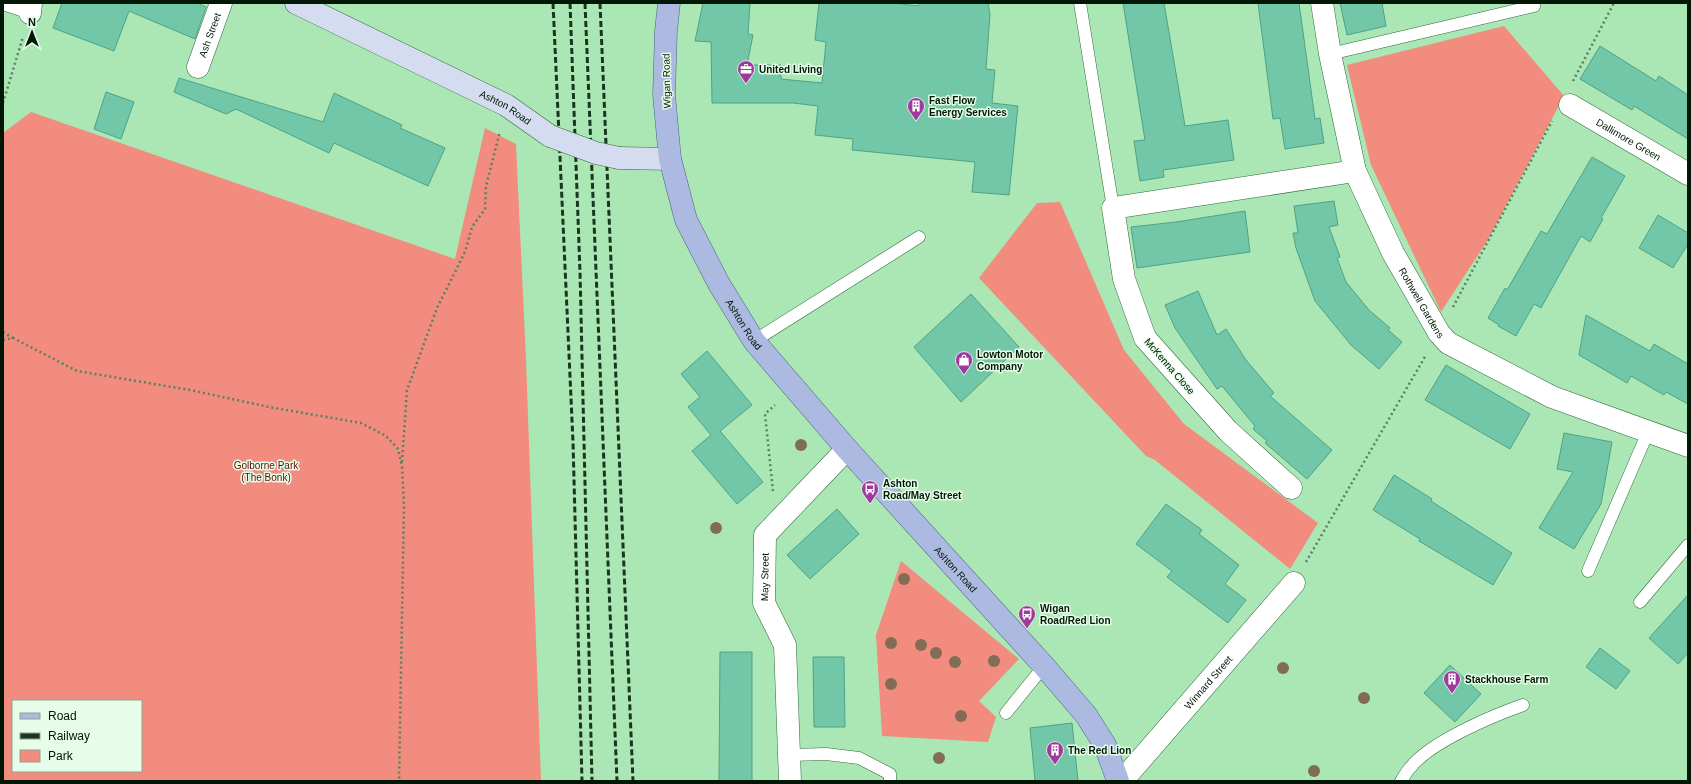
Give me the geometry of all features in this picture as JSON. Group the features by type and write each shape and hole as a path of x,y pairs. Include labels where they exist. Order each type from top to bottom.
{"main road":[{"name":"Ashton Road","path":"296,3 506,105 550,136 596,153 619,158 670,158 686,220 719,284 754,341 847,449 1044,666 1086,715 1105,745 1118,781"},
{"name":"Wigan Road","path":"669,3 666,31 664,94 670,158"}],"street":[{"name":"Ash Street","path":"198,67 221,3"},
{"name":"Rothwell Gardens","path":"1322,3 1330,54 1355,171 1393,252 1439,333 1448,343 1552,397 1688,446"},
{"name":"Dallimore Green","path":"1571,95 1688,174"},
{"path":"1113,208 1355,171"},
{"name":"McKenna Close","path":"1113,208 1124,279 1145,338 1228,431 1291,488"},
{"name":"May Street","path":"790,781 785,645 764,604 765,535 847,449"},
{"name":"Winnard Street","path":"1122,781 1294,583"}],"lane":[{"name":"McKenna Close","path":"1080,3 1090,57 1113,208"},
{"path":"3,4 30,8"},
{"path":"1330,54 1387,46 1534,6"},
{"path":"754,341 919,237"},
{"path":"1588,571 1648,432"},
{"path":"1640,602 1688,545"},
{"path":"1006,713 1044,666"},
{"path":"1401,781 1410,767 1438,745 1493,716 1523,705"},
{"path":"790,755 826,754 859,758 890,777 900,781"}],"path":[{"path":"1571,95 1614,3"},
{"path":"3,103 30,8"},
{"path":"399,781 404,506 402,466 407,390 437,308 465,252 472,228 485,209 486,186 506,105"},
{"path":"1294,583 1439,333 1553,119"},
{"path":"3,332 77,371 190,390 269,407 361,423 386,436 398,449 402,466"},
{"path":"3,340 13,338"},
{"path":"776,523 765,414 794,388"}],"green space":[{"path":"1504,26 1564,96 1489,238 1441,312 1371,165 1347,65"},
{"name":"Golborne Park (The Bonk)","path":"31,112 455,259 485,128 516,144 526,360 541,781 3,781 3,133"},
{"path":"1060,202 1124,350 1184,424 1318,523 1290,569 1155,460 1146,456 979,278 1037,203"},
{"path":"901,561 1019,659 979,701 996,717 988,742 882,736 876,635"}],"building":[{"path":"62,3 197,3 206,7 195,39 129,11 114,51 53,28"},
{"path":"703,3 750,3 748,34 753,35 747,65 781,65 781,79 822,83 826,42 815,40 819,3 894,3 918,6 919,3 988,3 990,14 986,69 995,70 992,103 1018,106 1009,195 972,192 975,162 852,150 853,139 815,135 818,106 793,103 712,103 711,42 695,41"},
{"path":"1123,3 1164,3 1185,126 1228,120 1234,160 1163,170 1164,177 1140,181 1134,141 1145,140"},
{"path":"1258,3 1299,3 1315,119 1320,118 1324,143 1285,149 1280,118 1273,119"},
{"path":"1340,3 1382,3 1386,26 1347,35"},
{"path":"1600,46 1656,81 1659,76 1688,95 1688,139 1634,106 1632,110 1580,79"},
{"path":"179,78 323,122 334,93 402,125 400,128 445,148 428,186 334,143 329,153 236,109 226,114 174,92"},
{"path":"106,92 134,102 121,139 94,129"},
{"path":"1592,157 1625,176 1601,218 1603,219 1590,242 1581,236 1541,308 1534,304 1516,336 1498,326 1499,325 1488,318 1505,288 1507,290 1541,231 1547,234"},
{"path":"1334,201 1338,225 1329,227 1340,257 1337,258 1346,282 1369,310 1390,328 1388,330 1402,342 1379,369 1351,345 1315,301 1296,248 1293,233 1298,233 1294,206"},
{"path":"1245,211 1250,252 1137,268 1131,227 1176,222"},
{"path":"1658,215 1688,233 1688,244 1673,268 1639,248"},
{"path":"1198,291 1217,335 1226,329 1246,360 1274,393 1270,396 1332,450 1307,479 1265,443 1267,441 1253,429 1255,426 1222,386 1217,389 1175,328 1165,305"},
{"name":"Lowton Motor Company","path":"971,294 1019,347 961,402 914,347"},
{"path":"1586,315 1650,351 1654,344 1688,364 1688,404 1666,392 1664,395 1631,376 1627,383 1579,355"},
{"path":"707,351 752,405 720,431 763,482 737,504 692,451 711,435 688,407 700,397 681,374"},
{"path":"1446,365 1530,414 1510,449 1425,400"},
{"path":"1564,433 1612,442 1601,504 1574,549 1539,528 1573,472 1557,469"},
{"path":"1394,475 1432,499 1431,501 1512,553 1493,585 1419,541 1420,539 1373,510"},
{"path":"1166,504 1202,530 1199,534 1239,565 1225,584 1246,600 1228,623 1167,577 1172,571 1136,544"},
{"path":"837,509 859,534 810,579 787,555"},
{"path":"1688,595 1688,653 1678,664 1649,638"},
{"path":"1600,648 1630,671 1616,689 1586,667"},
{"path":"720,652 752,652 752,781 719,781"},
{"path":"813,657 844,657 845,727 814,727"},
{"name":"Stackhouse Farm","path":"1450,665 1481,694 1455,722 1424,693"},
{"name":"The Red Lion","path":"1072,723 1078,781 1035,781 1030,728"}],"railway":[{"path":"553,3 573,442 582,781"},
{"path":"570,3 580,272 592,781"},
{"path":"585,3 617,781"},
{"path":"600,3 633,781"}],"place":[{"name":"United Living","path":"746,84"},
{"name":"Fast Flow Energy Services","path":"916,121"},
{"name":"Lowton Motor Company","path":"964,375"},
{"name":"Ashton Road/May Street","path":"870,504"},
{"name":"Wigan Road/Red Lion","path":"1027,629"},
{"name":"Stackhouse Farm","path":"1452,694"},
{"name":"The Red Lion","path":"1055,765"}]}
